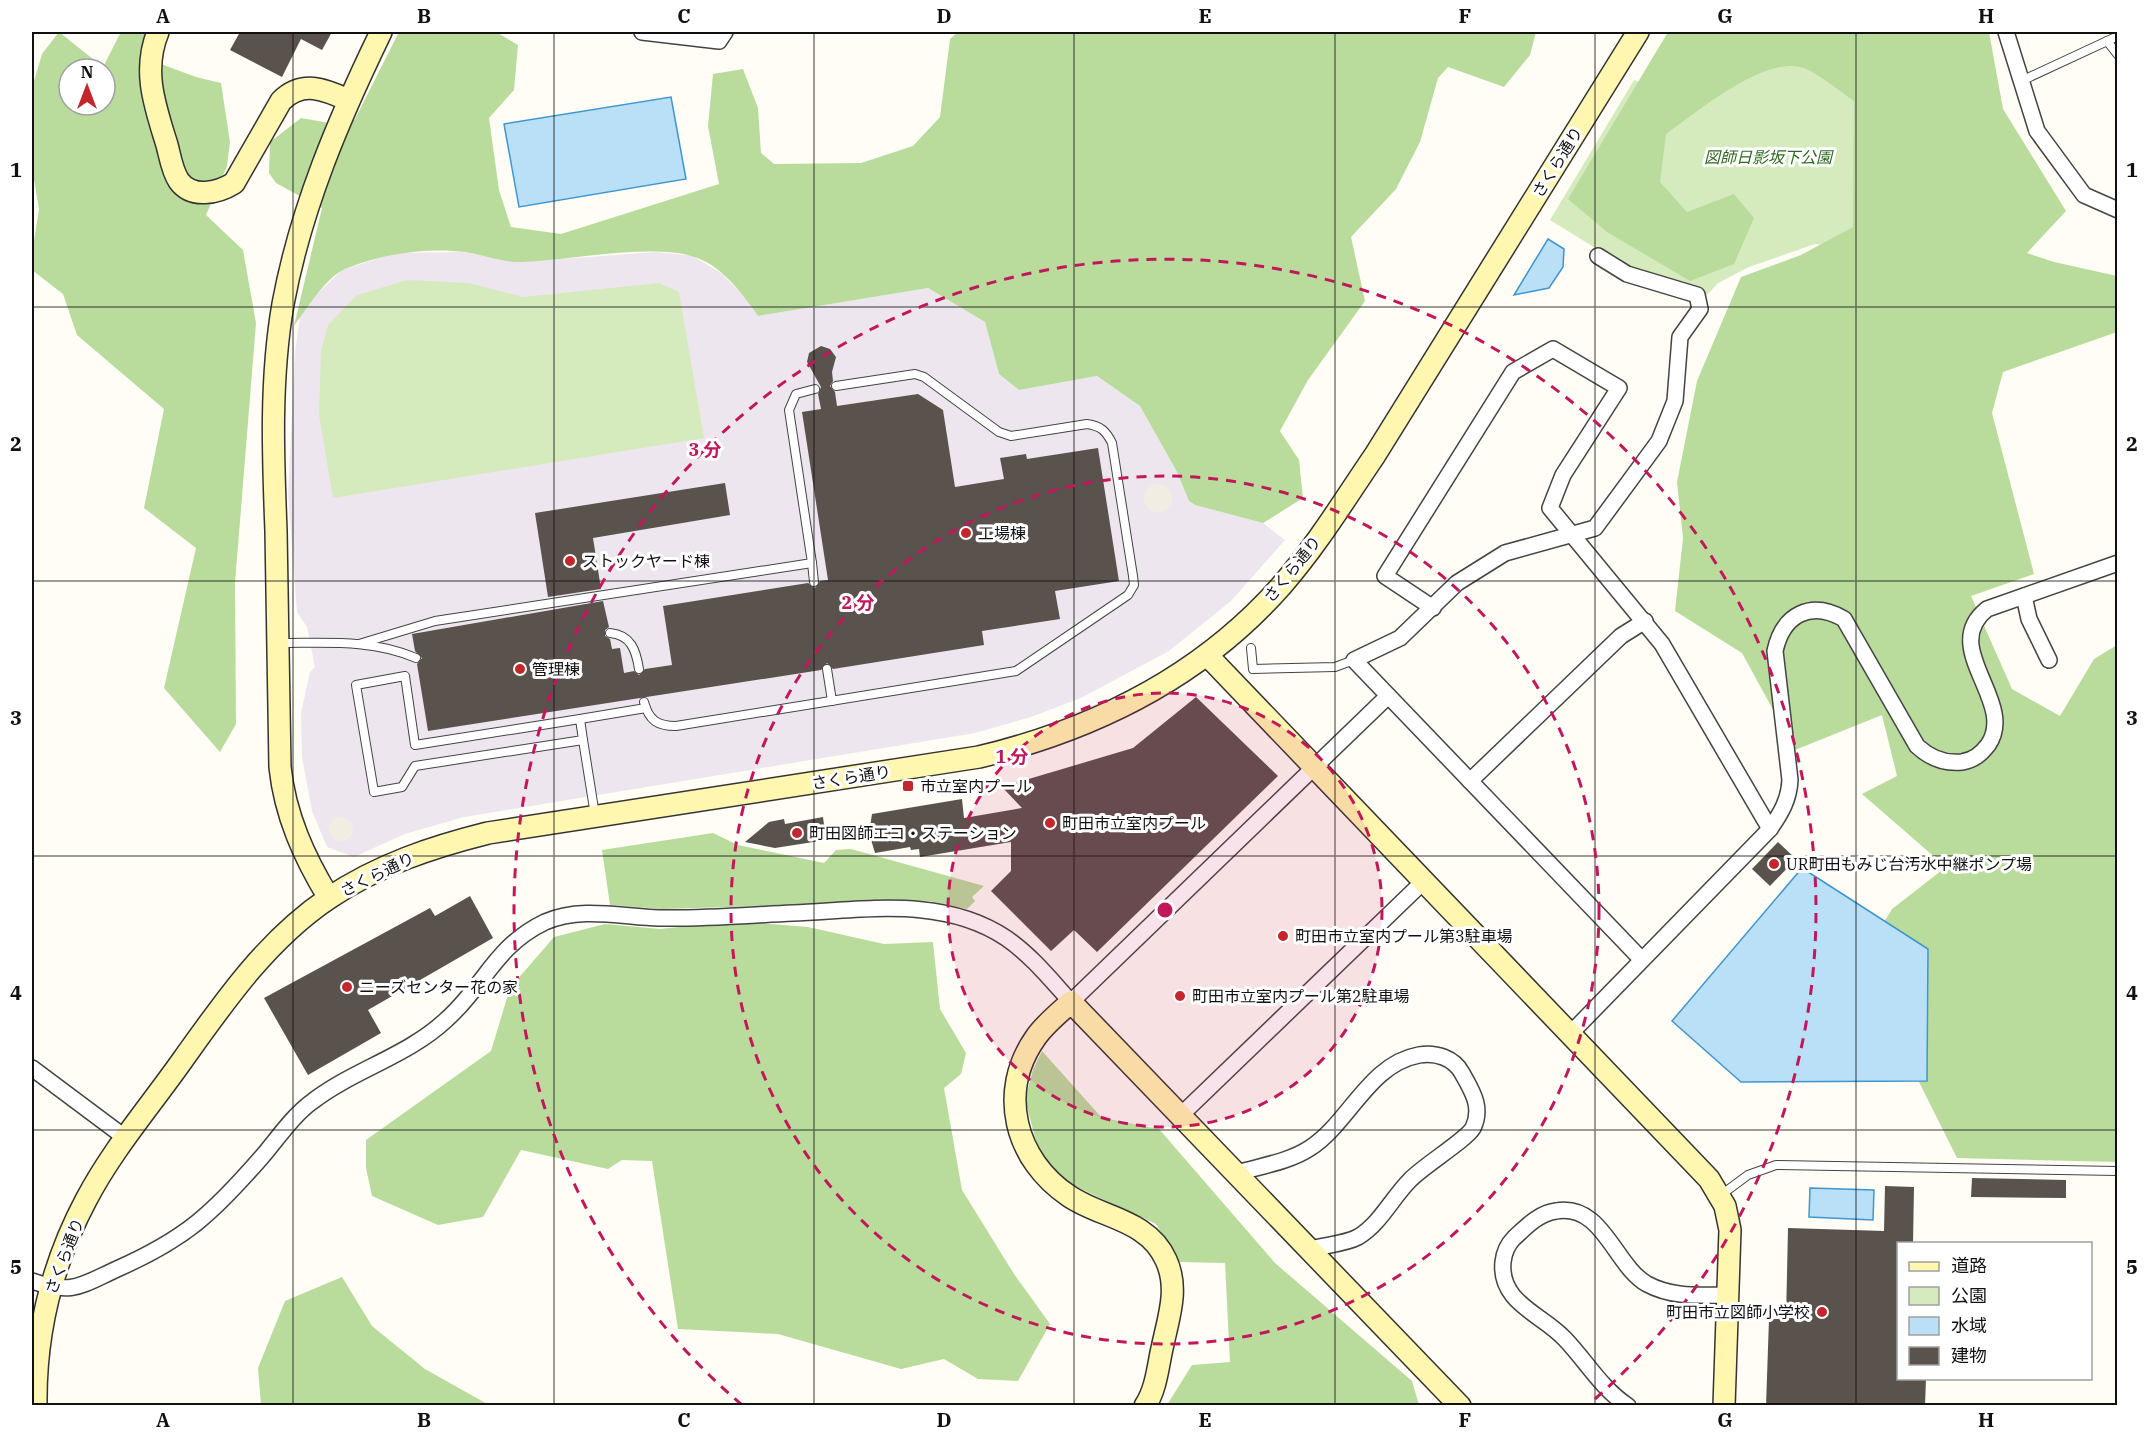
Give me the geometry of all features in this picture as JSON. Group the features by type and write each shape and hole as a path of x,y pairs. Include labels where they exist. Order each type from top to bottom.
{"street":[{"path":"158,32 150,60 152,95 174,170 179,181 190,189 205,193 222,191 234,183 281,101 288,93 298,88 312,87 348,100"},
{"path":"329,898 297,836 285,799 280,767 279,643 273,459 276,356 283,304 298,238 326,151 381,32"},
{"path":"648,32 719,41 725,32"},
{"name":"さくら通り","path":"34,1395 41,1285 86,1200 126,1139 251,968 275,942 329,898 381,869 450,843 488,834 968,759 1017,748 1065,733 1129,704 1208,656 1250,619 1283,584 1330,521 1375,455 1638,32"},
{"path":"2006,32 2037,131 2084,195 2118,210"},
{"path":"1599,256 1627,274 1697,296 1700,309 1680,337 1675,401 1659,441 1595,528 1505,553 1457,583 1400,638 1354,660 1641,959"},
{"path":"1433,608 1385,576 1513,372 1554,349 1619,387 1563,475 1550,508 1662,644 1770,829"},
{"path":"1571,1033 1770,829 1788,801 1790,780 1775,651 1778,638 1794,617 1806,611 1819,610 1831,612 1844,619 1917,746 1927,756 1955,763 1971,760 1983,752 1992,739 1995,724 1993,709 1971,650 1971,627 1977,617 1987,609 2118,563"},
{"path":"2024,596 2029,619 2049,660"},
{"path":"1470,781 1621,636 1645,621"},
{"path":"1208,656 1678,1144 1709,1179 1720,1196 1730,1230 1724,1406"},
{"path":"1145,1406 1158,1371 1172,1308 1173,1281 1166,1258 1151,1239 1134,1226 1071,1198 1050,1183 1032,1162 1020,1138 1015,1112 1016,1088 1021,1063 1036,1037 1071,1002 1388,696"},
{"path":"1181,1115 1424,881"},
{"path":"41,1285 70,1289 155,1252 179,1238 222,1203 309,1103 338,1083 424,1039 466,1001 505,949 526,932 548,921 573,914 661,918 895,909 951,914 970,919 1008,939 1025,953 1460,1406"},
{"path":"1237,1173 1292,1157 1310,1148 1337,1124 1370,1085 1395,1065 1419,1055 1436,1054 1458,1065 1477,1099 1477,1114 1472,1129 1410,1179 1371,1228 1356,1238 1310,1249"},
{"path":"32,1068 126,1139"},
{"path":"1628,1406 1605,1386 1564,1338 1509,1294 1502,1267 1503,1256 1510,1242 1543,1215 1567,1210 1581,1214 1593,1222 1610,1240 1634,1275 1648,1284 1666,1292 1686,1295 1728,1295"}],"lane":[{"path":"2020,82 2118,36"},
{"path":"2107,41 2118,55"},
{"path":"584,740 415,766 402,787 374,792 356,685 405,676 415,745 580,719 645,705 654,722 662,726 676,726 1023,669 1128,595 1134,585 1112,444 1107,433 1098,426 1087,424 1011,436 999,432 924,377 915,374 836,386"},
{"path":"814,582 789,410 796,394 815,389"},
{"path":"359,644 435,621 812,563"},
{"path":"610,633 618,634 634,647 639,669"},
{"path":"279,643 359,644 398,651 416,658"},
{"path":"1251,648 1253,669 1335,667 1354,660"},
{"path":"827,669 832,701"},
{"path":"580,719 596,817"},
{"path":"1720,1196 1748,1175 1776,1165 2117,1171"}],"shaded area":[{"path":"463,252 520,262 656,252 693,256 721,273 743,295 758,316 928,288 985,322 999,374 1019,390 1097,376 1140,406 1177,472 1189,501 1195,505 1263,523 1285,540 1231,601 1169,651 1081,698 1031,717 975,733 464,817 405,834 354,857 327,847 312,811 302,757 301,713 310,672 315,667 307,627 297,612 288,494 295,352 300,317 317,294 342,270 396,253"},
{"path":"1158,484 1168,488 1172,498 1168,508 1158,512 1148,508 1144,498 1148,488"},
{"path":"341,817 350,820 353,829 350,838 341,841 332,838 329,829 332,820"}],"green space":[{"path":"59,32 90,57 57,57 57,117 117,117 117,57 108,57 121,32 156,32 150,60 196,77 221,83 230,142 227,166 206,215 243,250 256,323 235,583 236,724 220,752 164,688 196,548 144,508 164,409 77,335 63,294 32,270 32,254 39,209 32,168 32,88 42,54"},
{"path":"399,32 496,32 518,45 514,90 489,118 499,190 511,227 561,234 719,184 708,126 713,74 743,69 758,108 761,153 774,164 861,163 913,146 940,117 950,39 958,32 1536,32 1530,55 1504,87 1448,67 1438,78 1420,142 1396,189 1351,237 1365,301 1308,380 1280,431 1299,460 1303,498 1263,523 1195,505 1189,501 1177,472 1140,406 1097,376 1019,390 999,374 985,322 928,288 758,316 721,272 691,256 632,252 516,262 465,252 435,250 373,259 345,269 331,279 317,294 294,326 322,208 276,183 269,173 270,142 301,118 346,126 355,119"},
{"path":"1668,32 1989,32 2003,109 2066,211 2027,253 2054,262 2117,276 2117,332 2003,372 1992,413 2034,574 1971,596 2012,689 2060,716 2094,659 2117,645 2117,1162 1957,1158 1912,1068 1863,957 1892,909 1946,867 1862,794 1897,776 1882,715 1795,750 1742,653 1675,611 1683,538 1677,482 1697,381 1741,277 1801,255 1853,227 1854,101 1804,68 1788,66 1770,69 1732,88 1666,134 1660,182 1687,212 1734,194 1754,218 1734,264 1690,281 1607,232 1568,199"},
{"name":"図師日影坂下公園","path":"1800,41 1869,97 1868,249 1815,244 1749,267 1718,283 1706,296 1639,275 1550,220 1634,80 1674,94"},
{"path":"407,280 469,283 523,297 659,283 679,292 704,438 333,498 319,415 321,351 328,325 357,295"},
{"path":"713,833 738,845 824,863 836,850 851,849 984,886 972,897 975,901 967,909 929,901 662,909 610,905 602,850"},
{"path":"736,921 808,927 884,944 933,942 940,1009 966,1053 961,1074 944,1088 962,1190 1014,1274 1050,1324 1018,1381 978,1379 944,1359 901,1369 778,1334 678,1329 652,1161 622,1160 608,1169 521,1150 483,1217 438,1225 372,1196 366,1168 366,1140 491,1051 510,988 554,937 605,924 660,929"},
{"path":"1042,1051 1102,1118 1159,1129 1275,1263 1412,1381 1419,1405 1167,1405 1192,1365 1230,1362 1225,1263 1179,1262 1156,1224 1066,1182 1039,1152 1025,1100 1033,1070"},
{"path":"342,1277 372,1326 425,1369 489,1405 261,1405 258,1368 285,1301"}],"water":[{"path":"671,97 686,179 519,207 504,124"},
{"path":"1548,239 1564,249 1563,267 1549,288 1514,295"},
{"path":"1802,868 1928,949 1927,1081 1741,1082 1672,1021"},
{"path":"1810,1188 1874,1190 1873,1220 1809,1217"}],"building":[{"path":"240,32 332,32 322,50 301,39 282,77 230,50"},
{"name":"工場棟","path":"821,346 830,349 836,357 832,372 833,381 830,386 835,392 837,406 918,394 943,410 955,487 1004,479 1000,458 1026,454 1027,459 1098,448 1119,581 1055,591 1060,619 982,631 984,645 833,669 827,663 821,670 428,731 417,664 422,658 415,651 412,634 603,601 609,627 605,630 605,636 610,639 612,649 620,648 624,673 634,671 639,675 645,669 672,665 663,606 808,583 815,588 820,581 828,580 802,412 821,409 818,394 821,387 807,362 809,353"},
{"name":"ストックヤード棟","path":"725,483 730,515 593,538 601,589 548,597 535,513"},
{"name":"町田市立室内プール","path":"1196,697 1278,776 1097,952 1074,930 1051,951 991,891 1011,871 1011,842 920,857 919,849 911,850 910,847 875,853 869,833 872,814 962,799 964,818 1022,808 1002,787 1133,748"},
{"path":"823,817 826,840 775,848 745,842 769,822 784,819 785,824"},
{"name":"UR町田もみじ台汚水中継ポンプ場","path":"1778,842 1796,859 1770,886 1752,869"},
{"name":"ニーズセンター花の家","path":"470,896 493,938 368,1010 381,1033 308,1075 264,998 430,908 435,916"},
{"path":"1972,1178 2066,1180 2066,1198 1971,1197"},
{"path":"1885,1186 1914,1187 1913,1242 1897,1242 1897,1380 1926,1380 1925,1406 1766,1406 1769,1319 1786,1319 1788,1228 1884,1231"}],"place":[{"name":"工場棟","path":"966,533"},
{"name":"ストックヤード棟","path":"570,561"},
{"name":"管理棟","path":"520,669"},
{"name":"市立室内プール","path":"908,786"},
{"name":"町田市立室内プール","path":"1050,823"},
{"name":"町田図師エコ・ステーション","path":"797,833"},
{"name":"UR町田もみじ台汚水中継ポンプ場","path":"1774,864"},
{"name":"町田市立室内プール第3駐車場","path":"1283,936"},
{"name":"ニーズセンター花の家","path":"347,987"},
{"name":"町田市立室内プール第2駐車場","path":"1180,996"},
{"name":"町田市立図師小学校","path":"1822,1312"}]}
